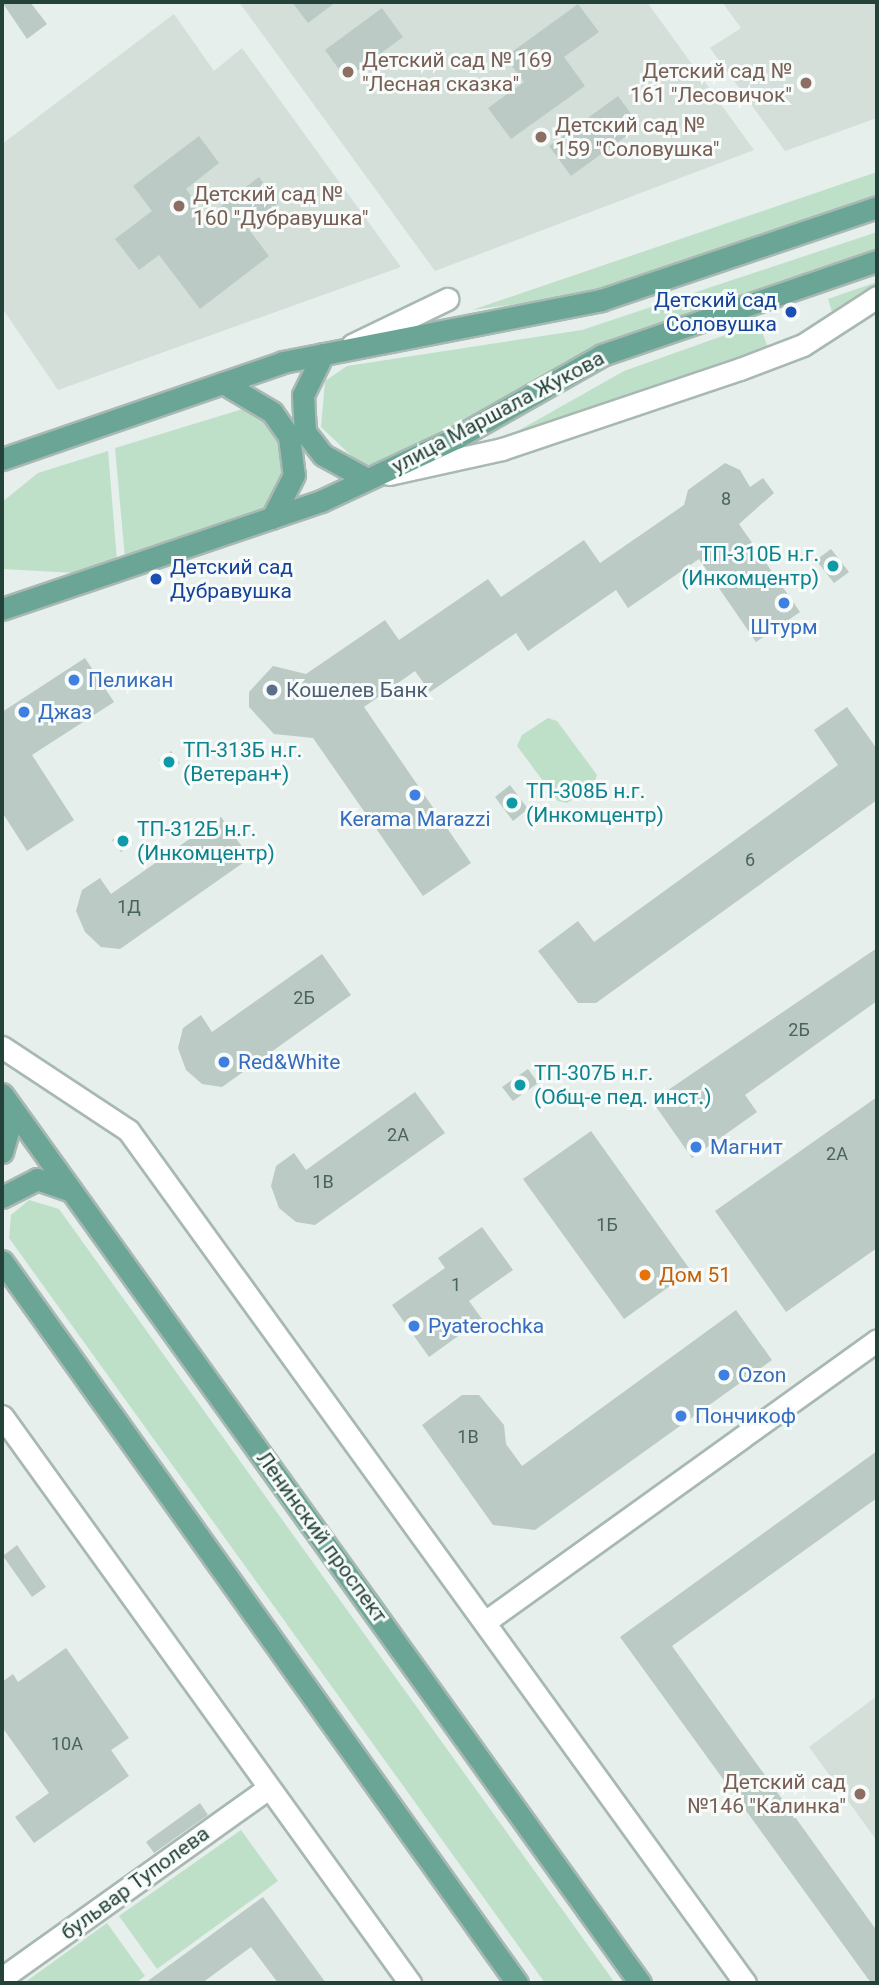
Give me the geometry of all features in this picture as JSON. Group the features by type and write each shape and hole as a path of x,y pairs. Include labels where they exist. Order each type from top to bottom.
{"main road":[{"path":"2,459 223,383 331,353 601,300 877,207"},
{"name":"улица Маршала Жукова","path":"2,609 272,518 367,479 456,438 602,355 877,261"},
{"path":"331,353 303,395 305,432 323,455 367,479"},
{"path":"223,383 272,412 289,436 294,475 272,518"},
{"path":"2,1152 12,1118 3,1095"},
{"name":"Ленинский проспект","path":"3,1095 640,1983"},
{"path":"2,1197 37,1179 53,1180 76,1194"},
{"path":"2,1261 517,1983"}],"street":[{"path":"367,479 502,449 740,369 803,345 877,297"},
{"path":"331,353 447,299"},
{"path":"2,1046 128,1130 745,1983"},
{"path":"485,1622 877,1340"},
{"path":"2,1416 410,1983"},
{"name":"бульвар Туполева","path":"2,1978 268,1788"}],"shaded area":[{"name":"Детский сад № 159 \"Соловушка\"","path":"239,2 647,2 754,150 435,271"},
{"name":"Детский сад № 161 \"Лесовичок\"","path":"722,2 877,2 877,118 785,151 710,48 741,28"},
{"name":"Детский сад № 160 \"Дубравушка\"","path":"174,14 214,71 242,48 401,267 58,390 2,308 2,144"},
{"name":"Детский сад №146 \"Калинка\"","path":"877,1696 877,1841 809,1747"}],"green space":[{"path":"877,172 877,196 586,295 472,310"},
{"path":"877,232 877,249 577,357 387,464 361,465 321,427 325,381 347,366 582,330"},
{"path":"877,284 833,315 828,299"},
{"path":"759,323 768,348 507,437 624,371"},
{"path":"246,408 271,421 289,462 268,507 125,558 115,448"},
{"path":"108,451 117,561 77,573 2,569 2,502 38,473"},
{"path":"548,718 557,721 597,775 593,787 567,803 558,801 517,746 522,735"},
{"path":"29,1200 59,1209 615,1983 545,1983 9,1238 11,1215"},
{"path":"241,1830 278,1881 157,1969 119,1916"},
{"path":"107,1923 145,1976 136,1983 24,1983"}],"building":[{"path":"2,2 30,2 47,24 27,39"},
{"path":"292,2 336,2 308,23"},
{"path":"578,4 599,32 564,57 585,86 511,139 488,108 524,82 505,57"},
{"path":"382,8 403,37 346,79 325,50"},
{"path":"618,96 640,126 571,176 549,146"},
{"path":"199,136 219,163 186,189 207,217 259,177 279,203 247,227 269,256 200,309 159,255 139,270 115,239 152,211 133,186"},
{"path":"725,463 740,470 750,487 763,478 774,493 739,524 800,612 756,642 699,559 628,608 616,590 528,651 516,633 430,692 415,671 364,707 471,863 423,896 313,738 274,734 249,707 249,692 273,666 306,674 385,620 399,640 488,579 501,597 584,540 600,563 684,505 688,490"},
{"name":"ТП-310Б н.г. (Инкомцентр)","path":"831,549 849,572 834,583 816,560"},
{"path":"85,658 114,702 32,755 74,820 27,851 2,812 2,712"},
{"path":"847,707 877,749 877,800 596,1003 578,1003 538,951 578,921 594,942 838,765 814,730"},
{"name":"ТП-313Б н.г. (Ветеран+)","path":"171,751 180,763 168,772 159,760"},
{"name":"ТП-308Б н.г. (Инкомцентр)","path":"510,785 528,809 513,821 495,797"},
{"path":"221,817 250,858 120,949 101,947 85,932 76,911 82,890 100,878 111,894"},
{"name":"ТП-312Б н.г. (Инкомцентр)","path":"124,831 133,843 121,852 112,840"},
{"path":"877,948 877,1001 745,1095 757,1112 692,1158 652,1101"},
{"path":"322,954 351,995 222,1087 202,1084 186,1070 178,1048 183,1028 201,1015 212,1032"},
{"name":"ТП-307Б н.г. (Общ-е пед. инст.)","path":"528,1069 538,1083 513,1101 502,1087"},
{"path":"415,1092 445,1133 315,1225 296,1222 279,1208 271,1186 276,1166 294,1153 306,1170"},
{"path":"877,1097 877,1248 786,1312 715,1211"},
{"path":"591,1131 691,1271 624,1319 523,1179"},
{"path":"482,1227 513,1270 469,1301 482,1319 429,1357 392,1305 445,1268 438,1258"},
{"path":"736,1310 772,1360 535,1530 493,1525 422,1425 462,1395 479,1395 504,1425 506,1444 522,1466"},
{"path":"877,1451 877,1498 672,1646 877,1931 877,1983 871,1983 620,1637"},
{"path":"17,1545 46,1587 32,1597 3,1556"},
{"path":"66,1648 129,1738 111,1750 129,1776 34,1843 15,1817 49,1793 2,1727 2,1682 13,1674 18,1682"},
{"path":"200,1803 208,1815 154,1853 146,1842"},
{"path":"263,1897 326,1983 278,1983 251,1947 202,1983 145,1983"}],"place":[{"name":"Детский сад № 169 \"Лесная сказка\"","path":"348,72"},
{"name":"Детский сад № 161 \"Лесовичок\"","path":"806,83"},
{"name":"Детский сад № 159 \"Соловушка\"","path":"541,137"},
{"name":"Детский сад № 160 \"Дубравушка\"","path":"179,206"},
{"name":"Детский сад Соловушка","path":"791,312"},
{"name":"ТП-310Б н.г. (Инкомцентр)","path":"833,566"},
{"name":"Детский сад Дубравушка","path":"156,579"},
{"name":"Штурм","path":"784,603"},
{"name":"Пеликан","path":"74,680"},
{"name":"Кошелев Банк","path":"272,690"},
{"name":"Джаз","path":"24,712"},
{"name":"ТП-313Б н.г. (Ветеран+)","path":"169,762"},
{"name":"Kerama Marazzi","path":"415,795"},
{"name":"ТП-308Б н.г. (Инкомцентр)","path":"512,803"},
{"name":"ТП-312Б н.г. (Инкомцентр)","path":"123,841"},
{"name":"Red&White","path":"224,1062"},
{"name":"ТП-307Б н.г. (Общ-е пед. инст.)","path":"520,1085"},
{"name":"Магнит","path":"696,1147"},
{"name":"Дом 51","path":"645,1275"},
{"name":"Pyaterochka","path":"414,1326"},
{"name":"Ozon","path":"724,1375"},
{"name":"Пончикоф","path":"681,1416"},
{"name":"Детский сад №146 \"Калинка\"","path":"860,1794"}]}
